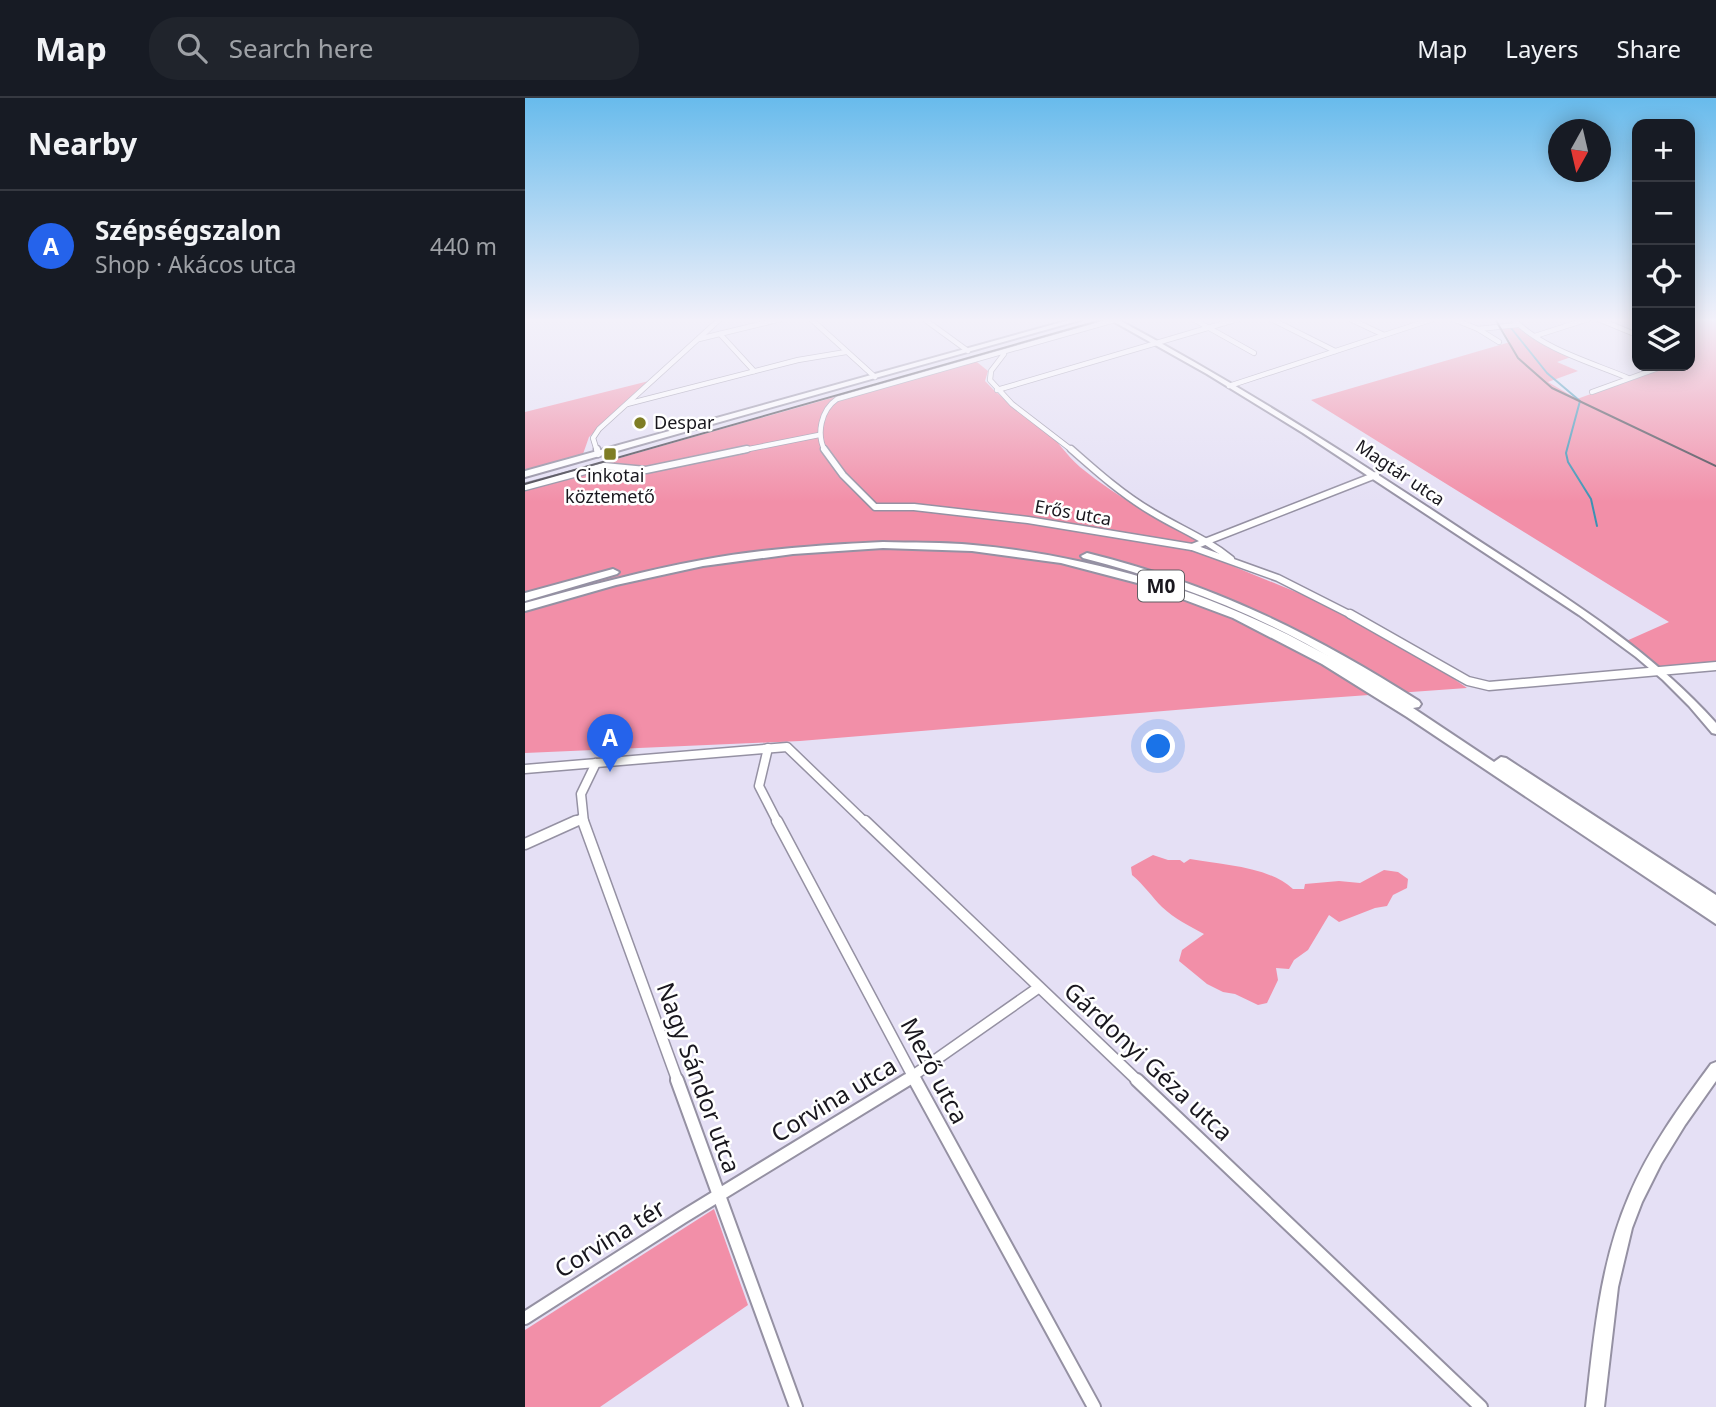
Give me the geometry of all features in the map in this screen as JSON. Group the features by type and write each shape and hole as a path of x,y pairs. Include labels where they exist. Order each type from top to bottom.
{"highway":[{"name":"M0","path":"525,597 584,579 677,557 742,546 836,537 911,534 979,539 1035,546 1107,560 1193,586 1303,635 1377,680 1716,904"},
{"name":"M0","path":"525,607 672,568 753,554 835,546 895,544 991,550 1058,559 1116,572 1182,593 1236,615 1329,663 1417,717 1716,917"}],"main road":[{"path":"525,474 597,450 863,380"}],"street":[{"path":"597,450 593,438 599,429 653,380"},
{"path":"627,404 719,380"},
{"path":"525,487 604,466 646,470 819,435 827,406 837,399 907,380"},
{"path":"990,380 997,390 1056,436 1104,479 1152,512 1208,540 1234,562"},
{"path":"997,390 1031,380"},
{"name":"Magtár utca","path":"1219,380 1376,475 1615,636 1659,671 1716,730"},
{"path":"1229,386 1247,380"},
{"path":"1592,392 1623,380"},
{"name":"Erős utca","path":"819,435 822,447 850,483 875,507 924,508 1028,520 1192,547 1278,578 1335,605 1477,684 1504,685 1716,666"},
{"path":"1192,547 1376,475"},
{"name":"Gárdonyi Géza utca","path":"768,748 787,747 1481,1407"},
{"path":"525,769 768,748"},
{"name":"Mező utca","path":"768,748 759,786 913,1077 1094,1407"},
{"name":"Nagy Sándor utca","path":"596,763 581,794 582,818 796,1407"},
{"path":"525,844 582,818"},
{"name":"Corvina utca","path":"718,1195 913,1077 984,1031 1038,988"},
{"path":"1595,1407 1609,1286 1626,1223 1658,1153 1716,1069"},
{"name":"Corvina tér","path":"525,1318 718,1195"}],"shaded area":[{"path":"894,380 985,380 1005,400 1048,432 1075,462 1110,489 1141,509 1209,542 1196,551 1335,608 1424,658 1467,688 800,741 525,753 525,485"},
{"path":"1379,380 1553,380 1548,382 1577,399 1629,380 1716,380 1716,670 1667,672 1624,642 1669,622 1311,400"},
{"path":"649,381 589,437 583,454 525,470 525,412"},
{"path":"1153,855 1184,863 1190,859 1258,871 1283,881 1293,889 1304,889 1305,884 1339,881 1360,883 1384,870 1398,872 1408,879 1407,888 1393,895 1387,906 1339,922 1329,915 1308,950 1294,960 1289,969 1276,968 1278,980 1267,1003 1258,1005 1207,984 1179,961 1182,950 1204,934 1167,911 1132,875 1131,867"},
{"path":"714,1209 748,1305 600,1407 525,1407 525,1330"}],"waterway":[{"path":"1555,380 1580,401 1566,453 1568,462 1591,499 1597,526"}],"tram line":[{"path":"525,484 890,380"},
{"path":"1543,380 1552,388 1716,466"}],"place":[{"name":"Despar","path":"640,423"},
{"name":"Cinkotai köztemető","path":"610,454"},
{"name":"Szépségszalon","path":"610,772"}]}
